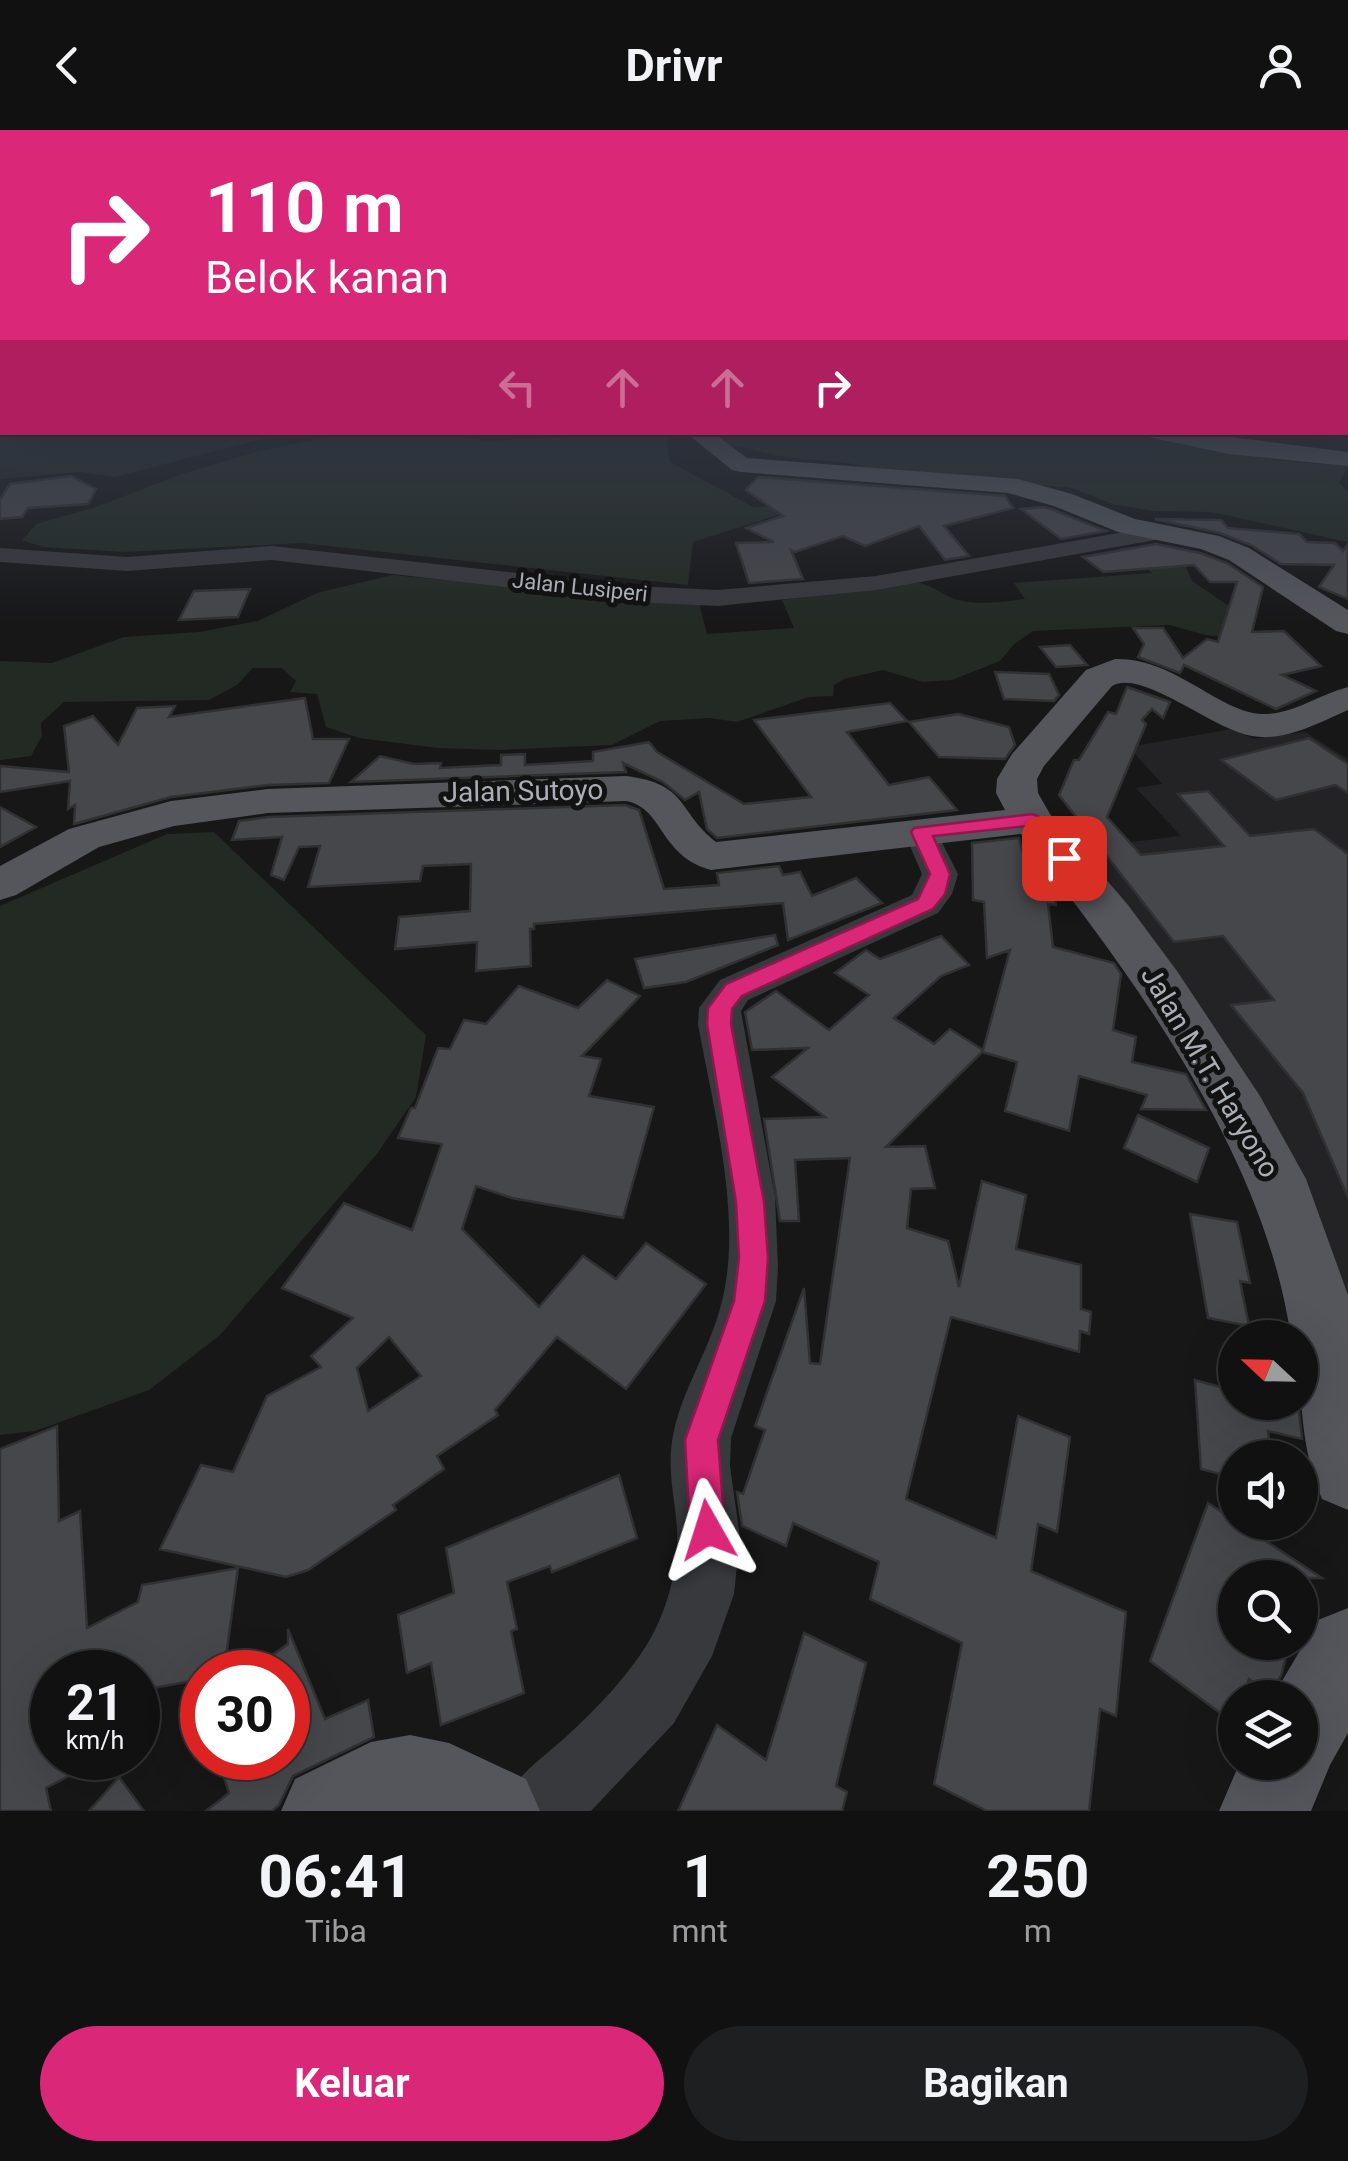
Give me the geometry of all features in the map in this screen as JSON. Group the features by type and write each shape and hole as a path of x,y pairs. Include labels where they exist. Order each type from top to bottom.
{"main road":[{"path":"747,465 1009,485 1158,533 1224,547 1348,624"},
{"path":"1032,820 1017,793 1017,779 1026,762 1106,671 1126,668 1148,672 1216,714 1256,726 1291,724 1348,698"},
{"name":"Jalan Sutoyo","path":"0,885 84,838 171,814 268,802 584,788 634,791 649,794 666,806 694,846 711,856 1032,820"},
{"name":"Jalan M.T. Haryono","path":"1032,820 1111,916 1159,984 1240,1112 1276,1179 1321,1313 1348,1473"},
{"path":"327,1811 359,1790 391,1780 430,1781 458,1789 494,1811"},
{"path":"1265,1811 1278,1780"}],"street":[{"name":"Jalan Lusiperi","path":"0,555 101,564 272,554 634,594 718,598 876,583 1158,533"},
{"path":"536,1811 601,1754 674,1669 688,1642 701,1595 708,1551 701,1440 750,1301 753,1258 750,1202 719,1024 720,1008 734,990 925,904 934,894 940,874 921,832"}],"shaded area":[{"path":"0,465 159,465 115,477 81,472 0,479"},
{"path":"211,465 676,465 753,507 776,506 778,515 693,542 688,585 301,543 124,552 43,547 22,540 36,524 96,507"},
{"path":"856,465 1348,466 1339,483 1348,491 1348,542 1211,512 1154,511 1112,504 1072,488"},
{"path":"1138,547 1186,567 1192,581 1239,613 1240,638 1205,635 1170,625 1033,631 1014,644 1000,661 952,680 923,682 883,670 844,679 834,685 833,696 809,697 737,722 710,718 660,721 612,745 499,750 438,748 359,738 326,727 317,694 290,692 296,681 282,668 253,668 237,685 209,700 64,702 41,723 42,736 31,756 0,760 0,661 52,663 124,637 199,632 258,621 317,593 392,575 699,603 707,634 794,628 782,600 915,582 960,600 998,602 1025,599 1014,583 1152,573 1140,563 1116,554 1120,548"},
{"path":"1231,729 1254,739 1305,732 1348,759 1348,1307 1074,849 1181,836 1136,788 1162,784 1129,747"},
{"path":"214,832 426,1035 416,1097 376,1155 219,1336 149,1390 35,1431 0,1435 0,906 167,834"}],"building":[{"path":"71,476 96,489 88,504 28,508 22,517 0,519 0,499 10,484"},
{"path":"758,477 1005,496 1013,508 944,526 969,556 945,560 919,526 865,546 843,536 791,550 803,579 749,583 736,543 774,542 746,528 783,516 746,490"},
{"path":"1044,507 1106,531 1061,539 1021,509"},
{"path":"1155,519 1221,520 1228,528 1299,534 1307,542 1335,543 1343,551 1348,544 1348,599 1319,587 1334,565 1281,564 1251,545 1220,533"},
{"path":"1156,544 1227,563 1263,587 1252,632 1284,631 1321,666 1282,675 1316,691 1276,709 1184,665 1180,673 1138,657 1144,644 1133,628 1163,628 1183,658 1207,639 1218,642 1237,582 1210,582 1194,565 1103,572 1083,557"},
{"path":"250,589 238,617 179,620 194,591"},
{"path":"1070,645 1087,665 1056,667 1040,647"},
{"path":"995,672 1049,674 1059,695 1054,701 1004,699"},
{"path":"1127,687 1170,702 1163,718 1152,709 1142,720 1146,724 1107,817 1141,855 1224,846 1178,794 1208,791 1250,836 1314,829 1348,854 1348,1198 1303,1093 1231,1005 1274,1000 1223,936 1174,942 1059,795 1074,760 1079,760 1108,712 1116,714"},
{"path":"305,698 313,739 349,739 329,783 268,785 171,797 74,824 75,805 68,809 70,781 0,792 0,766 69,772 64,726 93,716 118,745 137,708 175,706 169,717"},
{"path":"890,703 907,721 847,732 889,785 929,777 957,810 717,838 707,829 699,792 685,800 663,782 623,763 626,772 351,782 380,756 414,764 441,763 440,768 501,765 501,755 525,754 525,765 593,761 593,752 649,742 657,752 744,804 811,797 754,720"},
{"path":"958,714 1009,727 1015,745 1005,759 939,757 909,722"},
{"path":"1309,738 1348,764 1348,793 1335,785 1276,800 1221,760"},
{"path":"625,805 639,810 664,889 719,885 717,873 779,866 783,875 800,872 812,896 856,878 882,903 788,940 783,903 534,924 534,929 530,929 531,966 476,971 477,942 395,949 399,917 470,911 471,864 423,866 420,881 308,887 320,846 299,847 284,880 271,875 282,837 232,840 239,821 268,817"},
{"path":"0,807 36,827 0,847"},
{"path":"1019,838 1025,861 1039,863 1054,882 1056,905 1048,904 1053,947 1114,963 1121,974 1113,1030 1136,1037 1132,1062 1186,1074 1206,1110 1141,1109 1147,1095 1079,1076 1069,1131 1005,1111 1017,1062 982,1052 886,1147 925,1146 935,1188 911,1189 907,1228 948,1241 959,1287 982,1181 1026,1195 1016,1249 1081,1265 1081,1309 1091,1312 1089,1334 1080,1331 1079,1352 951,1317 906,1499 996,1538 1018,1416 1070,1437 1057,1532 1038,1524 1031,1571 1126,1612 1116,1716 1100,1709 1089,1811 987,1811 934,1784 962,1643 870,1599 879,1562 793,1523 786,1546 742,1526 737,1492 743,1494 765,1430 755,1426 804,1288 810,1363 820,1364 850,1158 795,1160 799,1221 780,1221 764,1119 825,1117 772,1077 808,1048 752,1050 745,1012 776,991 829,1030 869,995 835,973 866,950 880,959 941,936 969,965 941,976 894,1018 934,1044 950,1029 983,1050 1010,950 987,958 984,902 973,900 972,843"},
{"path":"775,935 778,945 686,982 644,988 635,959"},
{"path":"607,980 640,996 582,1056 601,1059 589,1096 654,1107 623,1218 512,1198 476,1186 462,1229 539,1307 583,1256 616,1279 646,1243 706,1284 626,1389 557,1337 495,1410 498,1415 437,1456 444,1469 393,1505 396,1510 308,1570 286,1577 160,1549 201,1465 233,1472 267,1396 321,1367 311,1356 353,1318 282,1288 344,1203 412,1230 442,1144 398,1138 411,1108 415,1108 438,1048 450,1049 464,1020 486,1024 519,986 578,1008","holes":["389,1337 421,1376 368,1411 357,1368"]},
{"path":"1138,1115 1209,1148 1197,1182 1124,1148"},
{"path":"1190,1214 1237,1222 1250,1283 1240,1281 1248,1320 1208,1318"},
{"path":"1195,1380 1218,1386 1218,1420 1300,1420 1302,1439 1268,1431 1269,1440 1218,1440 1218,1474 1201,1469"},
{"path":"57,1426 59,1521 80,1511 87,1628 138,1602 142,1585 238,1568 227,1650 180,1650 180,1683 160,1687 160,1650 30,1650 30,1780 61,1780 46,1788 51,1811 0,1811 0,1449"},
{"path":"619,1475 637,1538 552,1572 550,1566 507,1582 517,1629 511,1631 524,1693 441,1725 431,1663 407,1673 398,1615 454,1593 446,1548"},
{"path":"1208,1503 1218,1510 1218,1540 1264,1540 1295,1560 1218,1560 1218,1660 1285,1660 1279,1680 1218,1680 1218,1711 1150,1661"},
{"path":"288,1629 297,1650 279,1650 288,1644"},
{"path":"804,1633 866,1663 836,1786 847,1792 842,1811 678,1811 717,1725 766,1760"},
{"path":"310,1683 325,1719 368,1700 374,1737 310,1768"},
{"path":"116,1780 121,1780 144,1811 89,1811"},
{"path":"225,1780 291,1780 272,1811 206,1811 229,1793"}],"route":[{"path":"708,1530 701,1440 750,1301 753,1258 750,1202 719,1024 720,1008 734,990 925,904 934,894 940,874 932,849 921,832 985,822 1032,820 1064,858"}]}
